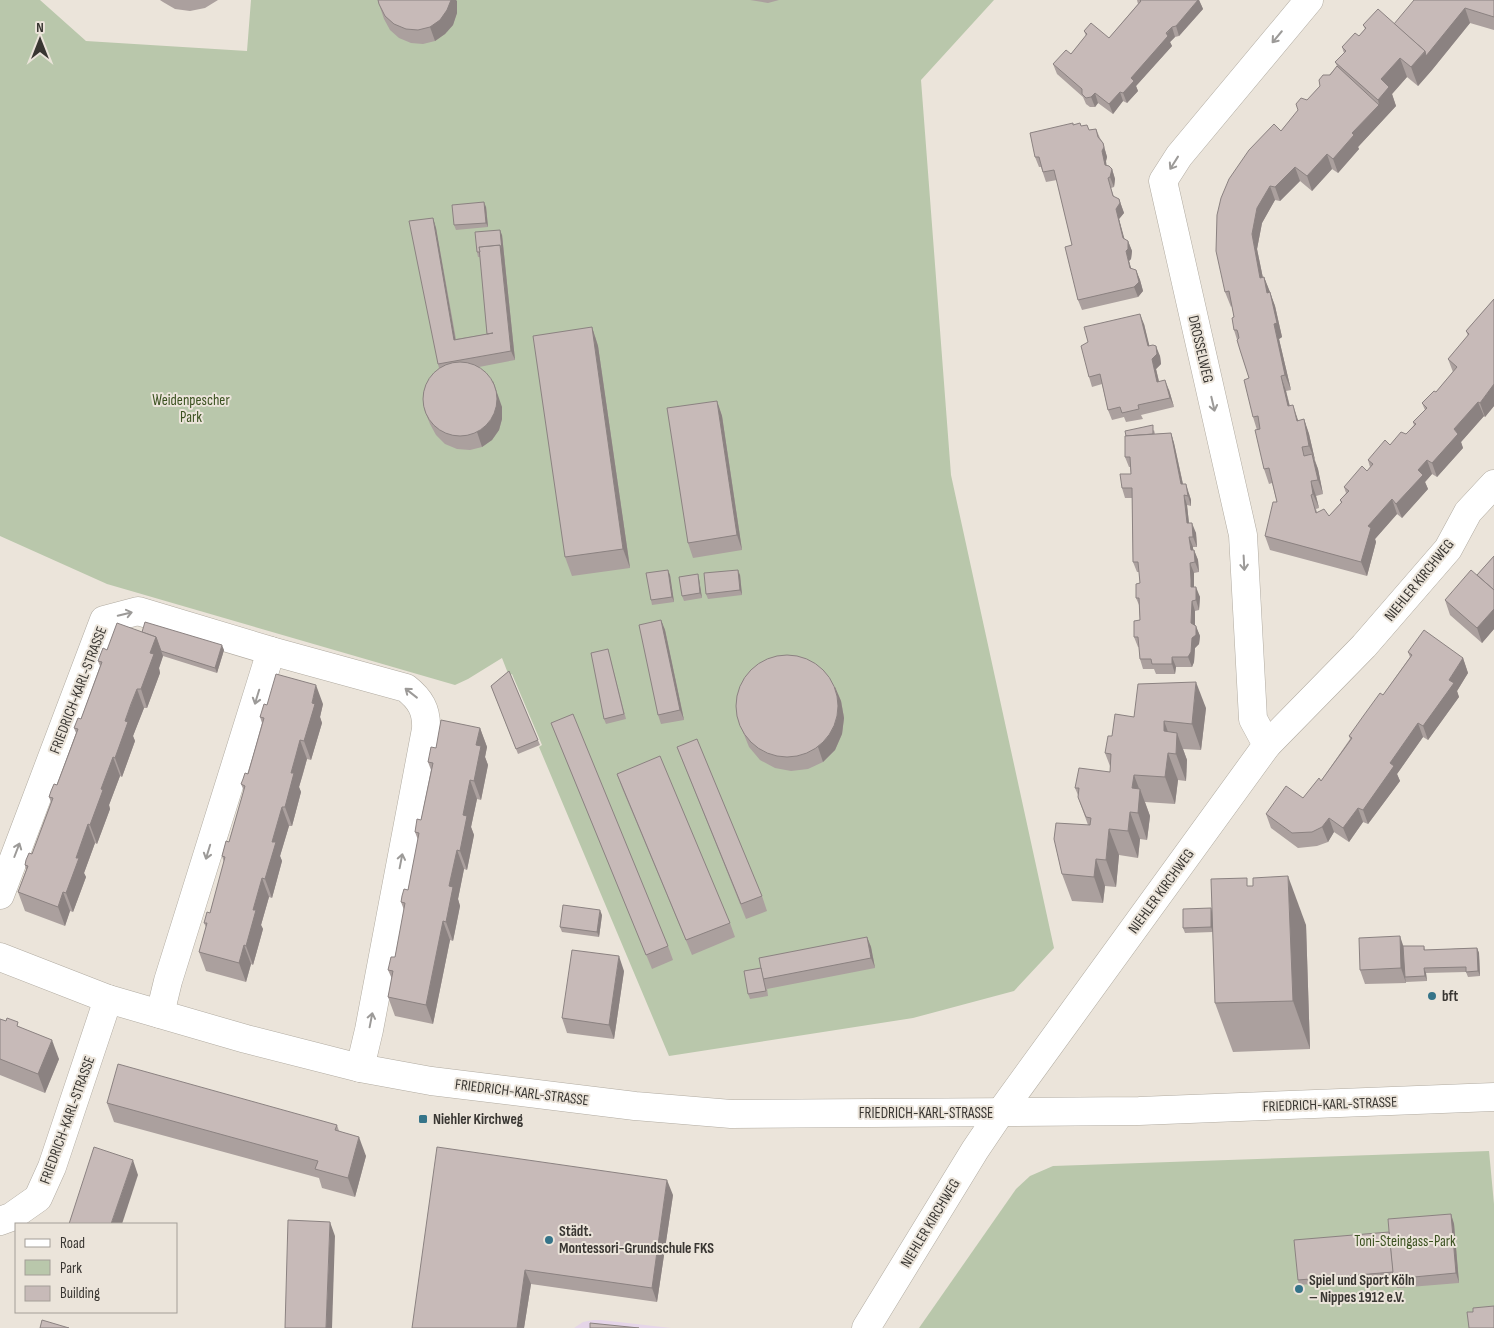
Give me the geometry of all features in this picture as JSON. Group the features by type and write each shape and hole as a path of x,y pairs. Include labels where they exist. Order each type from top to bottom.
{"street":[{"name":"DROSSELWEG","path":"1266,745 1253,719 1243,535 1163,181 1179,156 1309,0"},
{"name":"NIEHLER KIRCHWEG","path":"866,1328 975,1150 1000,1113 1266,745 1377,631 1448,549 1468,512 1494,484"},
{"name":"FRIEDRICH-KARL-STRASSE","path":"0,895 104,620 138,611 406,688 418,698 427,720 369,1030 360,1068"},
{"path":"160,1014 168,981 272,651"},
{"name":"FRIEDRICH-KARL-STRASSE","path":"0,957 108,999 246,1039 360,1068 432,1081 635,1106 731,1114 1000,1113 1139,1111 1494,1097"},
{"name":"FRIEDRICH-KARL-STRASSE","path":"0,1221 11,1217 38,1198 52,1167 108,999"}],"shaded area":[{"path":"593,1320 671,1328 574,1328 583,1322"}],"green space":[{"name":"Weidenpescher Park","path":"0,0 40,0 86,41 247,51 251,0 994,0 921,80 951,475 1054,948 1014,991 913,1018 669,1056 539,747 542,745 512,674 509,676 502,658 455,685 107,584 0,536"},
{"name":"Toni-Steingass-Park","path":"1489,1151 1494,1204 1494,1328 919,1328 1016,1189 1030,1176 1053,1166"}],"building":[{"path":"378,0 451,0 440,20 430,27 418,30 406,29 394,24 385,16"},
{"path":"1140,0 1198,0 1176,26 1166,33 1168,36 1131,78 1134,81 1123,93 1120,92 1109,104 1095,93 1091,97 1086,98 1082,94 1082,89 1053,64 1066,50 1071,54 1087,34 1084,31 1091,23 1109,38"},
{"path":"1414,0 1494,0 1494,17 1465,8 1426,56 1425,51 1394,24"},
{"path":"1378,9 1425,51 1411,67 1400,58 1381,79 1389,87 1378,100 1335,62 1346,51 1342,47 1355,33 1359,36 1366,28 1363,25"},
{"path":"1337,66 1379,105 1352,133 1354,135 1333,159 1327,154 1307,176 1295,167 1275,187 1270,186 1257,208 1252,234 1260,278 1264,277 1267,293 1270,292 1277,323 1274,324 1285,375 1281,376 1288,406 1293,405 1297,421 1304,419 1309,446 1302,447 1304,456 1312,454 1318,480 1311,481 1313,494 1311,495 1316,513 1324,509 1329,516 1349,491 1344,487 1362,466 1367,471 1373,464 1368,460 1385,440 1390,445 1401,432 1406,434 1416,424 1413,422 1427,408 1422,403 1434,391 1436,392 1457,367 1448,359 1469,334 1466,331 1494,299 1494,384 1480,403 1478,402 1454,429 1458,434 1432,463 1427,460 1418,470 1423,475 1396,504 1392,499 1368,526 1371,528 1361,562 1265,536 1273,502 1277,502 1269,468 1264,469 1255,430 1260,429 1258,416 1253,417 1244,380 1249,378 1237,340 1239,338 1238,333 1237,330 1234,330 1232,318 1234,317 1229,291 1225,292 1216,251 1217,215 1221,198 1229,179 1249,150 1274,124 1281,131 1298,110 1296,104 1301,98 1307,100 1320,86 1319,80 1323,75 1330,75"},
{"path":"1073,123 1073,125 1080,123 1081,126 1087,125 1089,130 1096,129 1098,137 1103,143 1102,151 1105,165 1112,169 1108,178 1113,196 1119,199 1120,203 1116,209 1123,238 1128,241 1128,249 1126,251 1130,268 1136,270 1139,282 1134,287 1078,300 1065,247 1072,245 1054,170 1043,172 1039,157 1035,157 1030,133"},
{"path":"484,202 486,223 454,225 452,205"},
{"path":"433,218 454,340 493,333 487,334 479,247 500,245 511,351 438,364 409,221"},
{"path":"500,230 502,250 500,245 479,247 480,252 477,252 475,232"},
{"path":"1140,314 1148,346 1156,346 1157,354 1152,359 1157,382 1165,380 1170,398 1138,405 1139,409 1122,413 1120,407 1108,410 1100,374 1089,377 1081,346 1088,342 1084,327"},
{"path":"592,327 623,549 565,557 533,336"},
{"path":"460,362 481,368 491,378 497,399 491,420 481,430 460,436 439,430 429,420 423,399 429,378 439,368"},
{"path":"717,401 737,535 688,543 667,408"},
{"path":"1153,425 1153,434 1126,436 1125,431"},
{"path":"1171,433 1181,484 1186,484 1188,496 1184,495 1187,523 1192,523 1193,537 1189,537 1191,550 1194,550 1195,562 1190,563 1191,587 1196,587 1196,600 1192,601 1191,623 1196,626 1196,635 1192,638 1191,652 1188,657 1172,657 1172,664 1152,664 1151,659 1140,659 1138,637 1134,637 1134,621 1140,620 1139,598 1136,598 1136,584 1140,583 1138,562 1133,562 1132,488 1122,488 1120,474 1131,474 1130,457 1125,457 1125,436"},
{"path":"1494,556 1494,590 1477,575"},
{"path":"668,570 672,597 651,600 646,573"},
{"path":"738,570 740,590 706,594 704,573"},
{"path":"1471,570 1494,590 1494,609 1477,628 1445,600"},
{"path":"698,574 700,593 682,596 679,577"},
{"path":"661,620 680,710 658,715 639,625"},
{"path":"145,622 222,645 215,668 161,651 156,637 142,632"},
{"path":"117,623 156,637 150,653 154,654 141,689 137,689 131,704 125,721 128,722 101,789 103,790 90,825 88,824 76,858 79,858 66,893 63,892 58,907 18,892 28,866 25,865 26,860 29,853 32,854 53,798 49,797 51,791 54,784 57,785 78,729 74,728 78,718 81,719 102,662 98,661 103,648 107,650"},
{"path":"1424,630 1463,658 1449,680 1454,683 1423,726 1418,723 1390,763 1394,766 1363,810 1358,808 1343,828 1329,818 1322,827 1312,832 1292,833 1266,814 1286,786 1303,798 1319,778 1321,781 1352,738 1349,736 1364,715 1380,693 1383,695 1412,655 1408,652"},
{"path":"608,649 624,714 604,719 591,653"},
{"path":"787,655 807,659 823,670 834,686 838,706 834,726 823,742 807,753 787,757 767,753 751,742 740,726 736,706 740,686 751,670 767,659"},
{"path":"509,671 538,740 516,749 491,686"},
{"path":"276,674 316,685 312,703 315,704 304,741 300,740 291,773 294,773 285,807 282,807 272,842 276,842 265,879 262,878 253,910 256,910 239,963 199,952 207,923 204,923 207,912 210,913 225,857 222,856 226,841 229,842 245,786 241,784 245,773 248,774 264,718 260,717 264,704 267,705"},
{"path":"1196,682 1192,724 1164,721 1164,731 1177,733 1176,754 1168,753 1165,777 1134,775 1132,788 1140,789 1138,813 1130,812 1128,831 1109,829 1106,860 1096,859 1094,877 1062,874 1054,839 1056,823 1090,825 1091,818 1086,817 1078,797 1079,788 1075,788 1079,768 1110,772 1111,754 1105,753 1108,736 1112,736 1115,714 1134,717 1138,684"},
{"path":"573,714 668,946 646,955 551,723"},
{"path":"441,720 480,728 476,745 481,746 474,781 470,780 463,815 467,816 460,851 457,850 449,886 453,887 446,922 443,921 426,1005 388,997 393,971 388,970 391,957 395,957 405,903 401,902 402,896 404,889 408,890 419,833 415,832 417,819 421,820 433,763 428,762 431,747 436,748"},
{"path":"697,739 762,896 741,904 677,747"},
{"path":"660,756 730,923 686,940 617,774"},
{"path":"1288,876 1293,1001 1215,1003 1211,879 1247,878 1247,886 1253,886 1253,878"},
{"path":"563,905 600,910 597,932 560,927"},
{"path":"1211,908 1211,927 1183,928 1183,909"},
{"path":"1400,936 1401,968 1360,970 1359,938"},
{"path":"867,937 871,958 763,979 759,958"},
{"path":"1403,946 1424,946 1424,950 1477,948 1478,971 1466,972 1466,967 1424,968 1425,976 1405,977"},
{"path":"572,950 619,956 609,1025 562,1018"},
{"path":"761,968 766,991 748,994 744,971"},
{"path":"7,1018 18,1022 17,1026 52,1040 38,1074 0,1059 0,1019 6,1021"},
{"path":"118,1064 337,1125 335,1130 359,1137 348,1178 315,1169 318,1161 107,1103"},
{"path":"94,1147 133,1160 111,1223 69,1223"},
{"name":"Städt. Montessori-Grundschule FKS","path":"437,1147 667,1180 652,1288 525,1270 517,1328 412,1328"},
{"path":"1451,1214 1456,1273 1393,1279 1388,1219"},
{"path":"288,1220 330,1222 326,1328 285,1328"},
{"path":"1389,1232 1393,1272 1298,1280 1294,1240"},
{"path":"1494,1306 1494,1328 1469,1328 1467,1312 1473,1312 1473,1308"},
{"path":"42,1320 69,1328 40,1328"},
{"path":"590,1323 639,1328 590,1328"}],"place":[{"name":"bft","path":"1432,996"},
{"name":"Niehler Kirchweg","path":"423,1119"},
{"name":"Städt. Montessori-Grundschule FKS","path":"549,1240"},
{"name":"Spiel und Sport Köln – Nippes 1912 e.V.","path":"1299,1289"}]}
